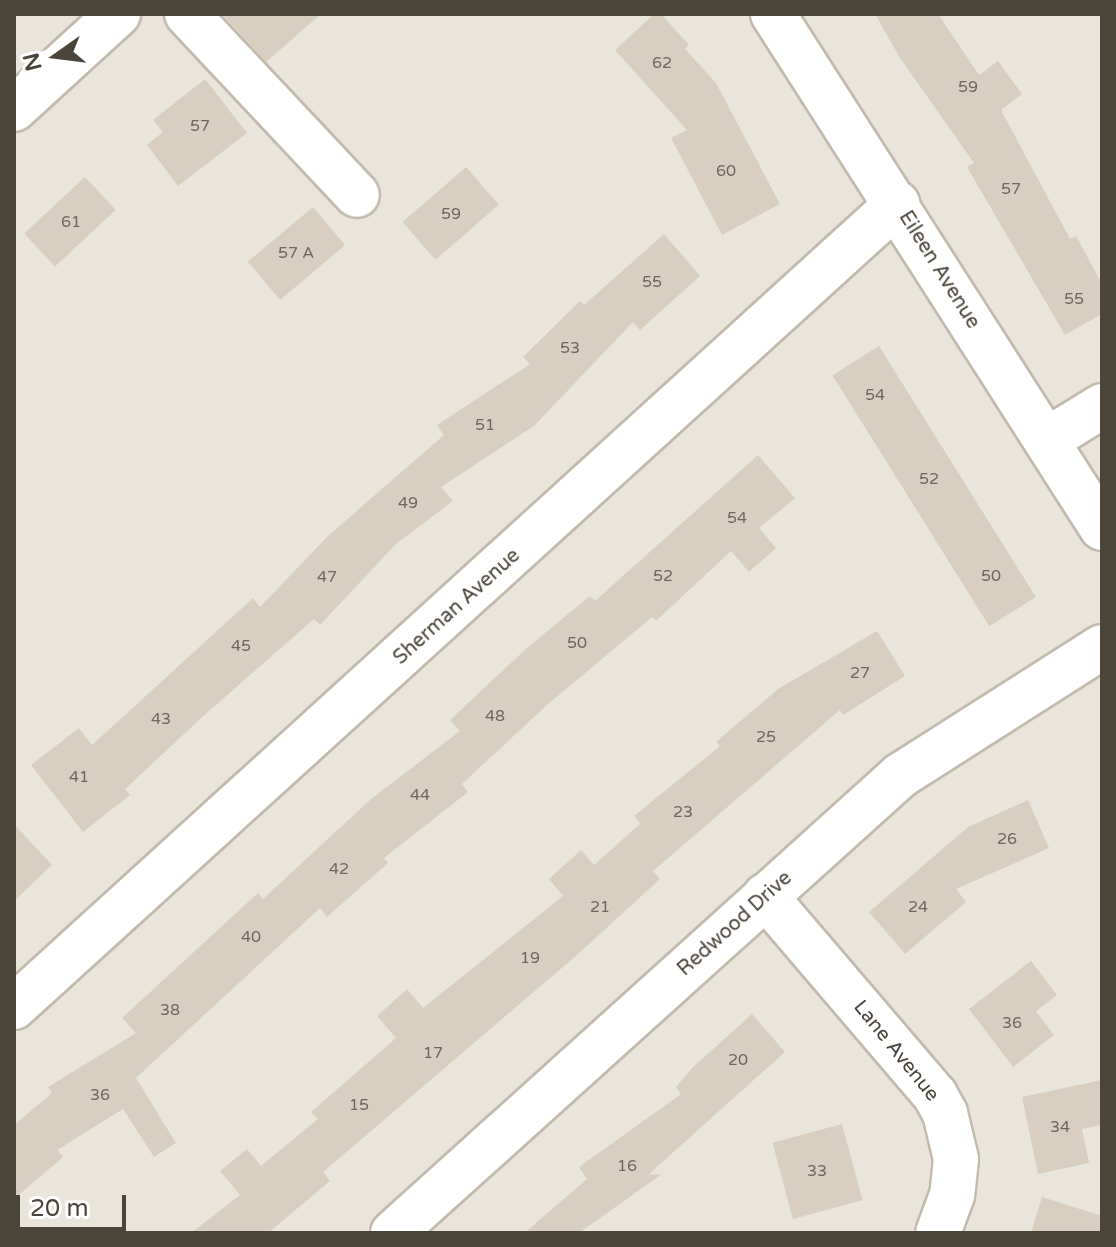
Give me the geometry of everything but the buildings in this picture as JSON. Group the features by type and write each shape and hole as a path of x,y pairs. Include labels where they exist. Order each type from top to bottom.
{"street":[{"path":"14,109 118,14"},
{"path":"187,14 357,195"},
{"name":"Eileen Avenue","path":"773,14 1102,528"},
{"name":"Sherman Avenue","path":"14,1007 897,204"},
{"path":"1047,440 1102,406"},
{"name":"Redwood Drive","path":"393,1233 901,775 1102,647"},
{"name":"Lane Avenue","path":"765,896 935,1095 945,1113 956,1159 952,1195 938,1233"}],"shaded area":[{"path":"14,14 1102,14 1102,1233 14,1233"}]}
